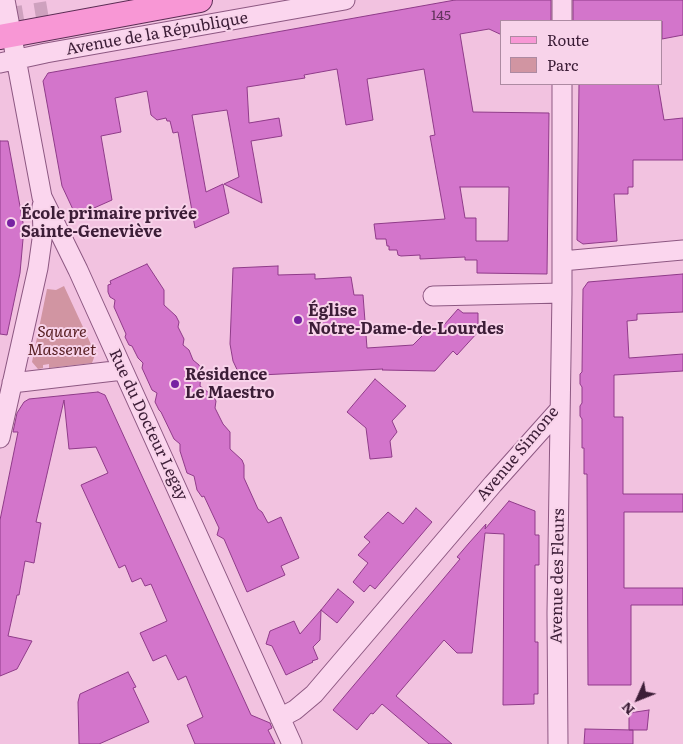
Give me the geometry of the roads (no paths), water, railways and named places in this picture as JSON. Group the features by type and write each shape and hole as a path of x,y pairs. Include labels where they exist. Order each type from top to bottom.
{"main road":[{"path":"48,12 121,0"},
{"path":"5,36 200,0"}],"street":[{"name":"Avenue de la République","path":"8,62 345,0"},
{"path":"562,0 562,20"},
{"name":"Rue du Docteur Legay","path":"6,6 5,36 8,62 42,197 123,370 292,744"},
{"name":"Avenue Simone","path":"280,718 295,710 314,694 493,484 560,409 562,85"},
{"path":"0,438 40,256 43,221 42,197"},
{"path":"562,261 683,250"},
{"path":"40,256 56,254 74,264"},
{"path":"433,296 562,293"},
{"path":"12,383 123,370"},
{"name":"Avenue des Fleurs","path":"558,744 557,612 560,409"}],"tunnel":[{"path":"0,21 48,13"}],"place":[{"name":"École primaire privée Sainte-Geneviève","path":"11,223"},
{"name":"Église Notre-Dame-de-Lourdes","path":"298,320"},
{"name":"Résidence Le Maestro","path":"175,384"}],"park label":[{"name":"Square Massenet","path":"62,341"}]}
